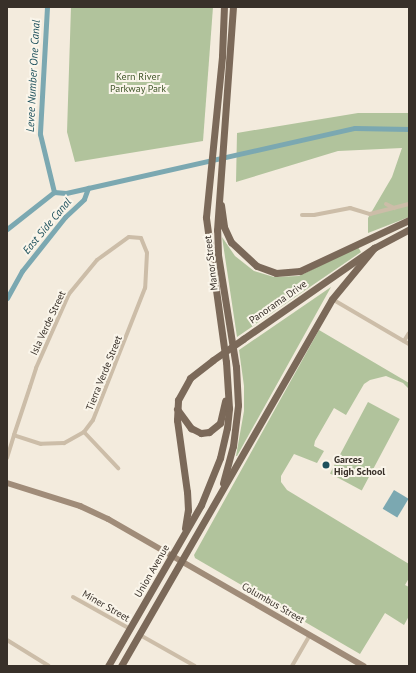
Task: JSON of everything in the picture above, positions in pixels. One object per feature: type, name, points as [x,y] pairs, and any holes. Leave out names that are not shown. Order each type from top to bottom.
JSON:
[{"type":"main road","name":"Manor Street","points":[[210,485],[227,428],[228,385],[207,235],[211,151],[222,56],[224,7]]},
{"type":"main road","name":"Manor Street","points":[[221,491],[233,446],[238,405],[236,367],[218,254],[219,197],[233,7]]},
{"type":"main road","points":[[219,197],[224,227],[231,242],[250,262],[267,271],[276,273],[300,271],[409,220]]},
{"type":"main road","name":"Panorama Drive","points":[[177,409],[181,393],[190,378],[213,360],[374,248],[409,229]]},
{"type":"main road","points":[[221,491],[332,299],[374,248]]},
{"type":"main road","points":[[177,409],[191,428],[201,432],[214,430],[222,417],[228,385]]},
{"type":"main road","points":[[177,409],[188,510],[187,522],[178,547]]},
{"type":"main road","name":"Columbus Street","points":[[7,483],[94,512],[364,666]]},
{"type":"main road","name":"Union Avenue","points":[[108,666],[173,556],[210,485]]},
{"type":"main road","name":"Union Avenue","points":[[121,666],[182,562],[221,491]]},
{"type":"street","points":[[386,204],[395,208]]},
{"type":"street","points":[[302,215],[314,216],[350,208],[370,214],[409,204]]},
{"type":"street","name":"Isla Verde Street","points":[[7,458],[36,368],[69,294],[94,263],[130,238],[141,238],[146,246]]},
{"type":"street","name":"Tierra Verde Street","points":[[14,435],[41,444],[56,444],[70,441],[84,432],[96,415],[142,299],[146,277],[146,246]]},
{"type":"street","points":[[332,299],[409,344]]},
{"type":"street","points":[[404,341],[409,333]]},
{"type":"street","points":[[84,432],[118,468]]},
{"type":"street","name":"Miner Street","points":[[74,597],[130,629]]},
{"type":"street","points":[[140,635],[195,666]]},
{"type":"street","points":[[292,666],[310,635]]},
{"type":"street","points":[[7,640],[49,666]]},
{"type":"green space","name":"Kern River Parkway Park","points":[[71,7],[213,7],[203,141],[75,162],[67,132]]},
{"type":"green space","points":[[358,113],[409,113],[409,217],[368,233],[368,218],[392,177],[402,148],[338,151],[236,182],[237,133]]},
{"type":"green space","points":[[222,237],[235,256],[254,271],[274,277],[299,276],[358,247],[361,252],[237,337]]},
{"type":"green space","points":[[331,287],[236,456],[244,411],[244,386],[239,350]]},
{"type":"green space","name":"Garces High School","points":[[319,330],[409,383],[409,389],[403,383],[386,376],[370,380],[364,384],[346,415],[334,408],[315,441],[314,446],[324,451],[317,463],[294,454],[281,476],[281,482],[287,490],[409,564],[409,578],[405,585],[409,587],[409,616],[404,625],[385,613],[360,654],[195,558],[194,555]]},
{"type":"green space","points":[[368,402],[400,419],[362,490],[330,474]]},
{"type":"water","points":[[394,490],[409,499],[397,518],[383,509]]},
{"type":"waterway","name":"Levee Number One Canal","points":[[47,7],[40,134],[54,192]]},
{"type":"waterway","points":[[54,192],[66,193],[355,128],[409,129]]},
{"type":"waterway","name":"East Side Canal","points":[[7,298],[22,271],[65,217],[84,199],[88,188]]},
{"type":"waterway","points":[[7,229],[54,192]]},
{"type":"place","name":"Garces High School","points":[[326,465]]}]
